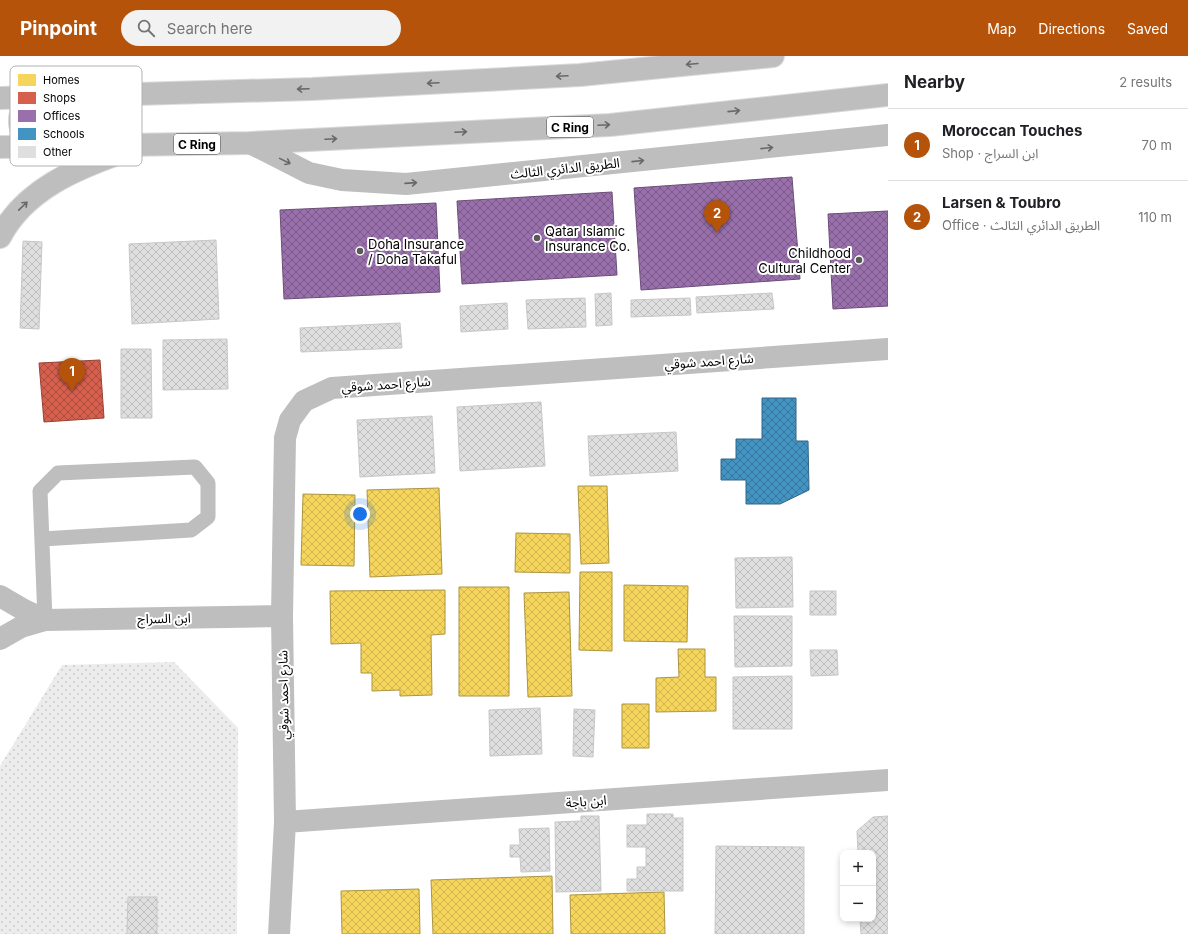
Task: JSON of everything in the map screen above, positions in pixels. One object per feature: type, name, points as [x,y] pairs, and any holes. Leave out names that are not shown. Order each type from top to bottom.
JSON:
[{"type":"main road","points":[[142,93],[312,89],[557,76],[772,56]]},
{"type":"main road","name":"الطريق الدائري الثالث","points":[[144,146],[250,143],[610,125],[888,95]]},
{"type":"main road","points":[[0,98],[10,97]]},
{"type":"main road","name":"الطريق الدائري الثالث","points":[[250,143],[309,173],[342,180],[406,184],[888,135]]},
{"type":"main road","name":"الطريق الدائري الثالث","points":[[0,147],[10,147]]},
{"type":"main road","points":[[0,237],[19,210],[40,192],[53,183],[86,166]]},
{"type":"main road","name":"شارع احمد شوقي","points":[[279,934],[285,822],[282,616],[284,438],[290,420],[304,402],[332,388],[888,349]]},
{"type":"main road","name":"ابن السراج","points":[[0,596],[45,620]]},
{"type":"main road","name":"ابن السراج","points":[[0,639],[20,627],[45,620],[282,616]]},
{"type":"main road","name":"ابن باجة","points":[[285,822],[888,780]]},
{"type":"lane","points":[[42,539],[191,530],[208,517],[208,483],[195,467],[58,472],[40,491],[45,620]]},
{"type":"shaded area","points":[[174,662],[238,728],[237,934],[0,934],[0,766],[62,665]]},
{"type":"building: Homes","points":[[578,486],[607,486],[609,563],[581,564]]},
{"type":"building: Homes","points":[[439,488],[442,574],[370,577],[367,490]]},
{"type":"building: Homes","points":[[303,494],[355,495],[354,566],[301,565]]},
{"type":"building: Homes","points":[[516,533],[570,534],[570,573],[515,572]]},
{"type":"building: Homes","points":[[580,572],[612,572],[612,651],[579,650]]},
{"type":"building: Homes","points":[[624,585],[688,586],[687,642],[624,641]]},
{"type":"building: Homes","points":[[459,587],[509,587],[509,696],[459,696]]},
{"type":"building: Homes","points":[[445,590],[445,634],[431,635],[432,695],[400,696],[400,690],[372,691],[372,673],[361,673],[361,643],[331,644],[330,591]]},
{"type":"building: Homes","points":[[569,592],[572,696],[528,697],[524,593]]},
{"type":"building: Homes","points":[[678,649],[705,649],[705,677],[716,677],[716,711],[656,712],[656,678],[679,677]]},
{"type":"building: Homes","points":[[622,704],[649,704],[649,748],[622,748]]},
{"type":"building: Homes","points":[[552,876],[553,934],[433,934],[431,880]]},
{"type":"building: Homes","points":[[419,889],[420,934],[342,934],[341,891]]},
{"type":"building: Homes","points":[[664,892],[665,934],[571,934],[570,895]]},
{"type":"building: Shops","points":[[100,360],[104,418],[44,422],[39,363]]},
{"type":"building: Offices","points":[[792,177],[800,279],[641,290],[634,188]]},
{"type":"building: Offices","name":"Qatar Islamic Insurance Co.","points":[[612,192],[617,275],[462,284],[457,201]]},
{"type":"building: Offices","name":"Doha Insurance / Doha Takaful","points":[[436,203],[440,292],[284,299],[280,210]]},
{"type":"building: Offices","name":"Childhood Cultural Center","points":[[888,211],[888,306],[833,309],[828,214]]},
{"type":"building: Schools","points":[[762,398],[796,398],[796,441],[808,441],[809,490],[780,504],[746,504],[746,480],[721,480],[721,459],[736,459],[736,439],[762,439]]},
{"type":"building: Other","points":[[216,240],[219,319],[132,324],[129,244]]},
{"type":"building: Other","points":[[23,241],[42,242],[39,329],[20,328]]},
{"type":"building: Other","points":[[611,293],[612,325],[596,326],[595,294]]},
{"type":"building: Other","points":[[772,293],[774,309],[697,313],[696,297]]},
{"type":"building: Other","points":[[585,298],[586,327],[528,329],[526,300]]},
{"type":"building: Other","points":[[690,298],[691,315],[631,317],[631,300]]},
{"type":"building: Other","points":[[507,303],[508,329],[461,332],[460,306]]},
{"type":"building: Other","points":[[400,323],[402,348],[301,352],[300,328]]},
{"type":"building: Other","points":[[227,339],[228,389],[163,390],[163,340]]},
{"type":"building: Other","points":[[121,349],[151,349],[152,418],[121,418]]},
{"type":"building: Other","points":[[541,402],[545,466],[460,471],[457,407]]},
{"type":"building: Other","points":[[432,416],[435,473],[360,477],[357,420]]},
{"type":"building: Other","points":[[676,432],[678,471],[590,476],[588,436]]},
{"type":"building: Other","points":[[792,557],[793,607],[736,608],[735,558]]},
{"type":"building: Other","points":[[810,591],[836,591],[836,615],[810,615]]},
{"type":"building: Other","points":[[734,616],[792,616],[792,666],[735,667]]},
{"type":"building: Other","points":[[810,650],[837,650],[838,675],[811,676]]},
{"type":"building: Other","points":[[792,676],[792,729],[733,729],[733,677]]},
{"type":"building: Other","points":[[540,708],[542,754],[490,756],[489,710]]},
{"type":"building: Other","points":[[574,709],[595,710],[593,757],[573,756]]},
{"type":"building: Other","points":[[647,814],[673,814],[673,818],[683,818],[683,891],[627,891],[627,879],[637,879],[637,867],[646,867],[646,847],[627,847],[627,825],[647,825]]},
{"type":"building: Other","points":[[581,816],[599,816],[601,891],[556,892],[555,822],[581,821]]},
{"type":"building: Other","points":[[888,816],[888,934],[861,934],[860,922],[876,922],[876,850],[858,850],[857,831],[873,817]]},
{"type":"building: Other","points":[[549,828],[550,871],[521,872],[520,857],[510,857],[510,845],[520,845],[519,829]]},
{"type":"building: Other","points":[[716,846],[804,847],[804,934],[715,934]]},
{"type":"building: Other","points":[[128,897],[157,897],[157,934],[127,934]]},
{"type":"place","name":"Larsen & Toubro","points":[[717,233]]},
{"type":"place","name":"Qatar Islamic Insurance Co.","points":[[537,238]]},
{"type":"place","name":"Doha Insurance / Doha Takaful","points":[[360,251]]},
{"type":"place","name":"Childhood Cultural Center","points":[[859,260]]},
{"type":"place","name":"Moroccan Touches","points":[[72,391]]}]
